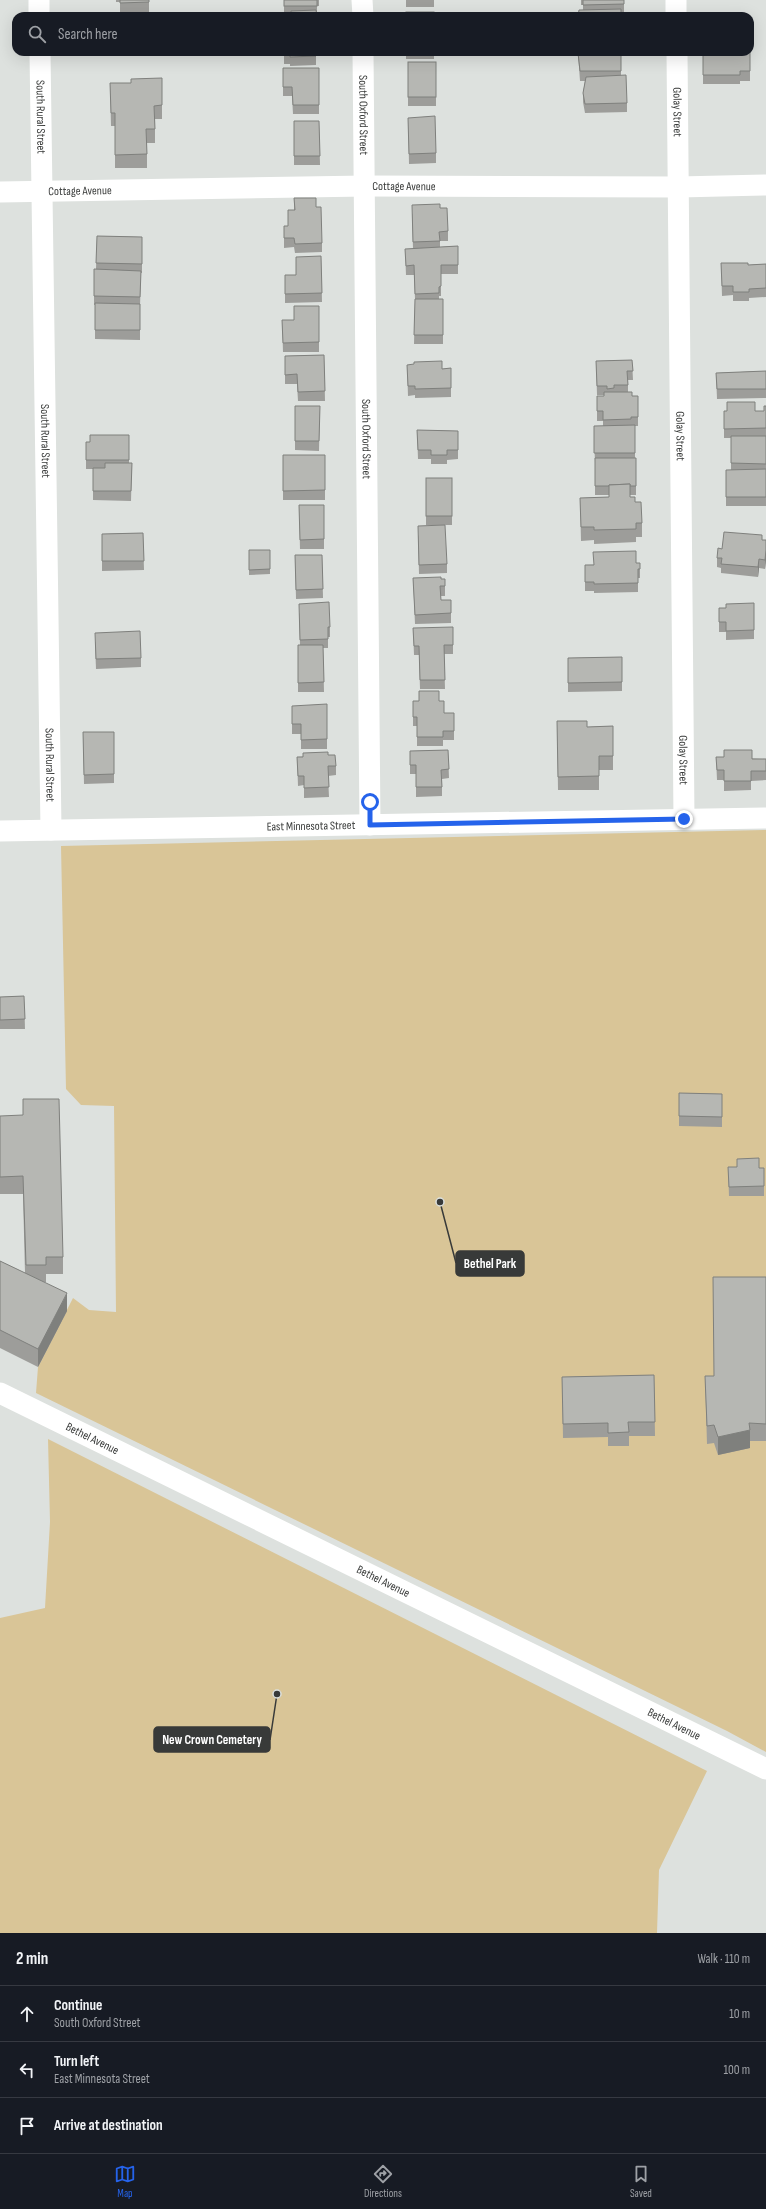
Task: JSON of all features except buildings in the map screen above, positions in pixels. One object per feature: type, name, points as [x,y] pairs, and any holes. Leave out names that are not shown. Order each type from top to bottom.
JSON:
[{"type":"street","points":[[39,0],[40,12]]},
{"type":"street","points":[[362,0],[363,12]]},
{"type":"street","points":[[676,0],[676,12]]},
{"type":"street","name":"South Rural Street","points":[[40,56],[51,830]]},
{"type":"street","name":"South Oxford Street","points":[[363,56],[366,186],[370,825]]},
{"type":"street","name":"Golay Street","points":[[677,56],[684,819]]},
{"type":"street","name":"Cottage Avenue","points":[[0,192],[366,186],[679,187],[766,185]]},
{"type":"street","name":"East Minnesota Street","points":[[0,831],[766,818]]},
{"type":"street","name":"Bethel Avenue","points":[[0,1393],[766,1770]]},
{"type":"shaded area","points":[[766,830],[766,1752],[727,1731],[36,1393],[38,1367],[73,1298],[89,1310],[116,1312],[114,1106],[81,1105],[66,1089],[61,846]]},
{"type":"shaded area","points":[[48,1439],[707,1771],[659,1870],[657,1933],[0,1933],[0,1618],[45,1608],[50,1522]]},
{"type":"place","name":"Bethel Park","points":[[440,1202]]},
{"type":"place","name":"New Crown Cemetery","points":[[277,1694]]},
{"type":"route","points":[[370,802],[370,825],[684,819]]}]
